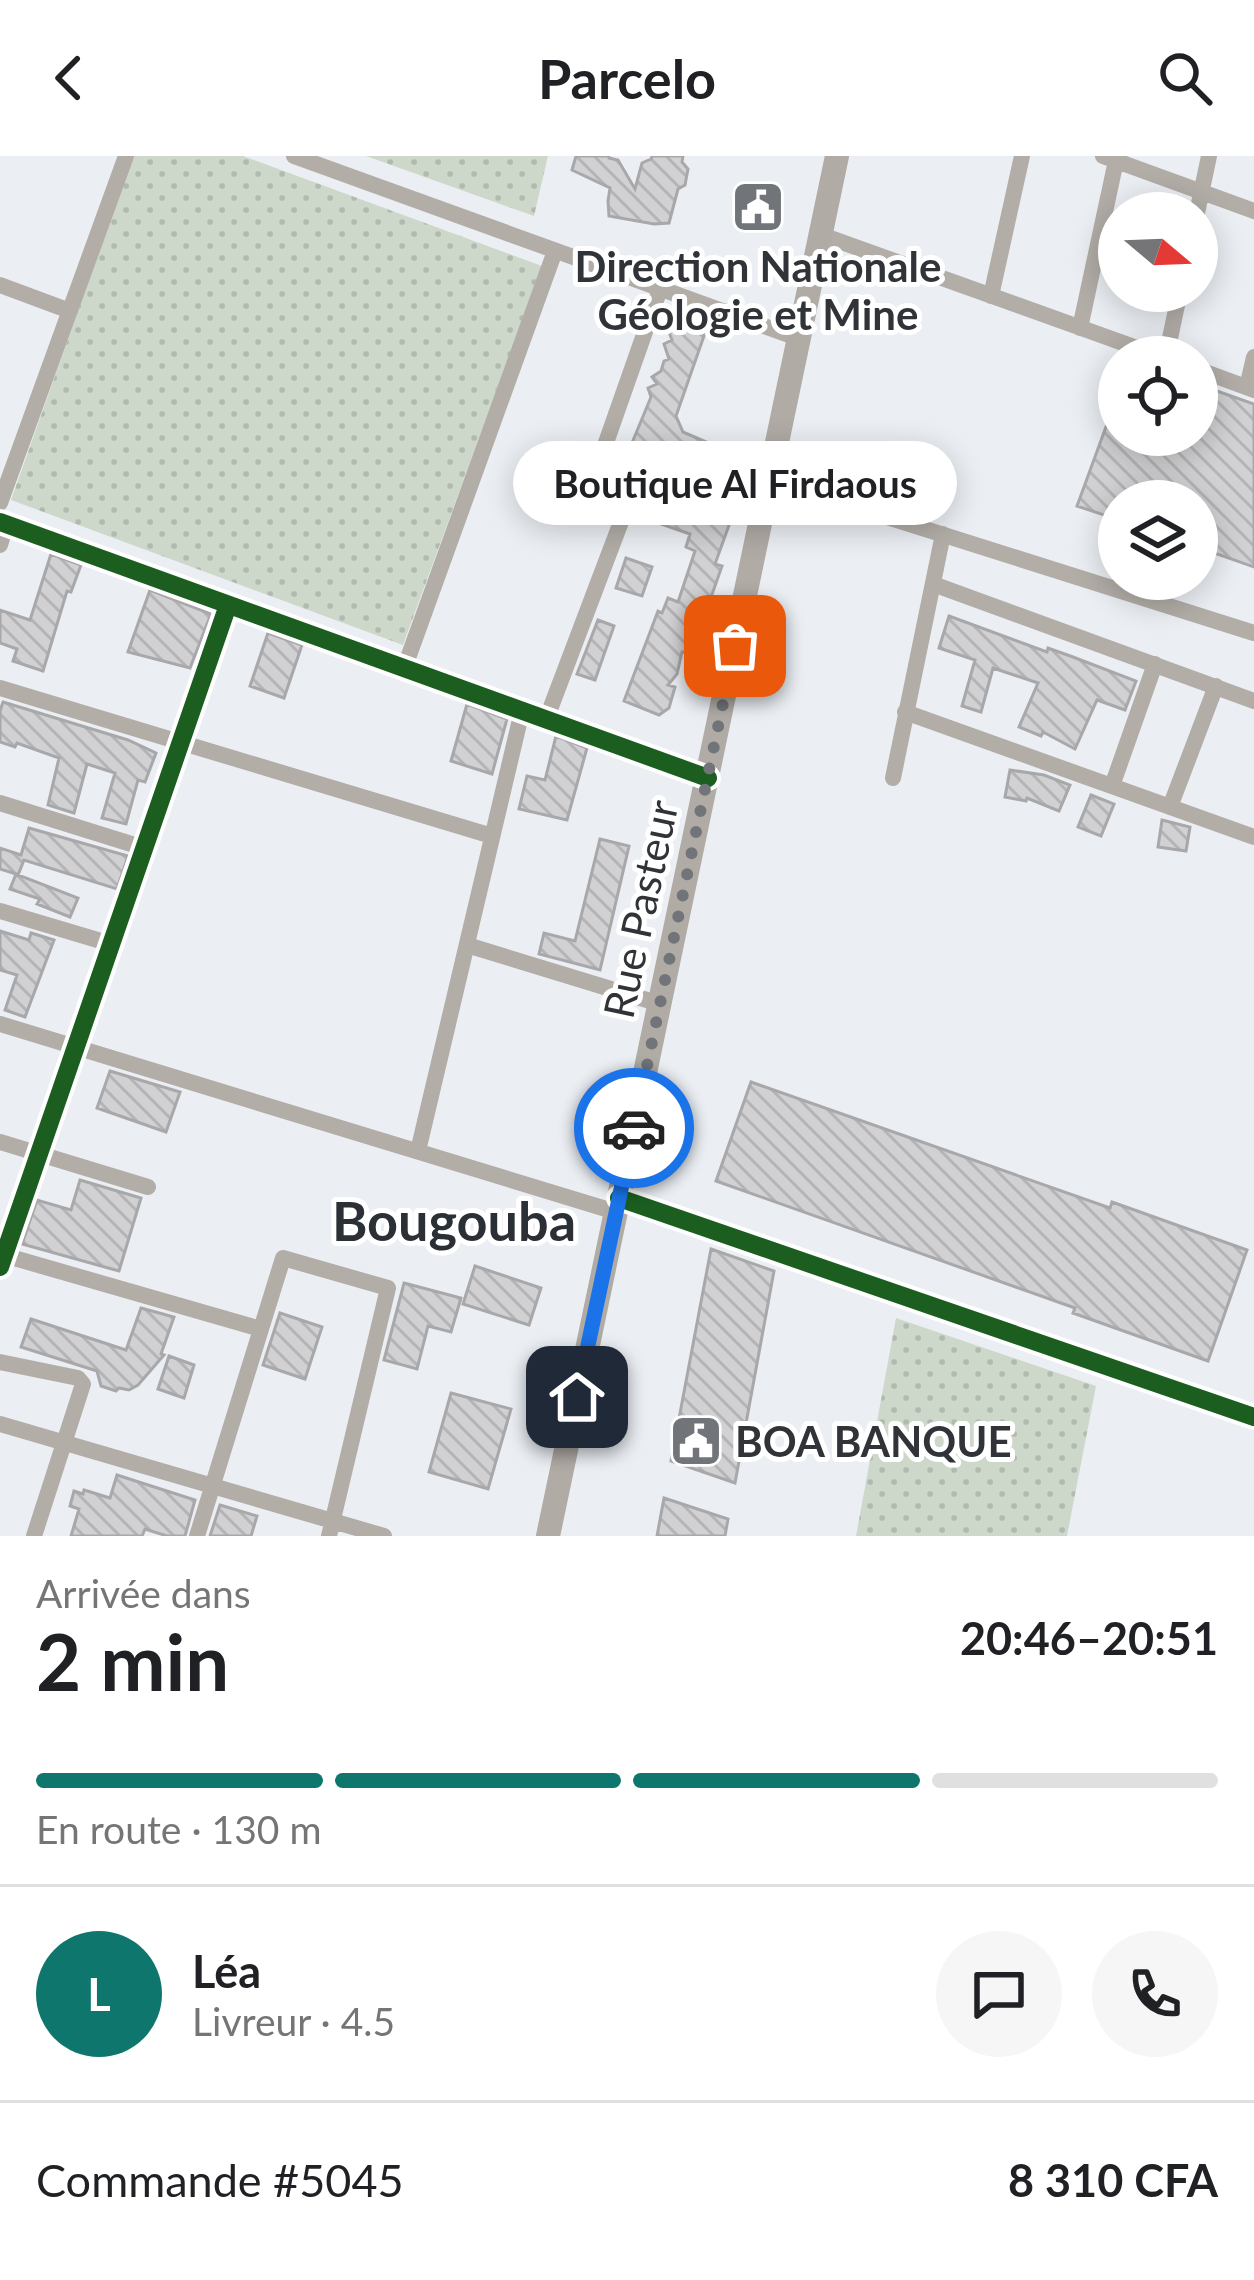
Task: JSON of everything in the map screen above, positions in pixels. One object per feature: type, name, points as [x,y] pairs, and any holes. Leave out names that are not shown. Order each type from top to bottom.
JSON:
[{"type":"main road","name":"Rue Pasteur","points":[[548,1536],[837,156]]},
{"type":"street","points":[[0,503],[125,156]]},
{"type":"street","points":[[294,156],[800,339]]},
{"type":"street","points":[[991,296],[1022,156]]},
{"type":"street","points":[[1080,328],[1112,158],[1201,192],[1209,156]]},
{"type":"street","points":[[1218,198],[1254,211]]},
{"type":"street","points":[[822,235],[1103,336]]},
{"type":"street","points":[[404,669],[555,251]]},
{"type":"street","points":[[0,286],[70,310]]},
{"type":"street","points":[[660,289],[602,454],[763,514]]},
{"type":"street","points":[[1218,377],[1251,388],[1254,357]]},
{"type":"street","points":[[546,720],[641,469]]},
{"type":"street","points":[[770,480],[1254,633]]},
{"type":"street","points":[[0,545],[3,524],[707,778]]},
{"type":"street","points":[[893,778],[944,534]]},
{"type":"street","points":[[933,584],[1254,701]]},
{"type":"street","points":[[228,605],[1,1258],[261,1329]]},
{"type":"street","points":[[1112,786],[1155,664]]},
{"type":"street","points":[[1170,807],[1216,686]]},
{"type":"street","points":[[0,688],[492,836]]},
{"type":"street","points":[[418,1151],[522,711]]},
{"type":"street","points":[[905,712],[1254,837]]},
{"type":"street","points":[[0,803],[144,848]]},
{"type":"street","points":[[0,911],[111,944]]},
{"type":"street","points":[[466,945],[660,1004]]},
{"type":"street","points":[[0,1024],[418,1151],[618,1205],[1254,1418]]},
{"type":"street","points":[[0,1142],[148,1186]]},
{"type":"street","points":[[197,1536],[283,1258],[388,1288],[331,1528]]},
{"type":"street","points":[[0,1362],[82,1381],[34,1536]]},
{"type":"street","points":[[0,1424],[213,1486],[331,1528],[384,1536]]},
{"type":"green space","points":[[133,156],[243,156],[542,266],[403,645],[11,500]]},
{"type":"green space","points":[[366,156],[548,156],[534,216]]},
{"type":"green space","points":[[896,1318],[1096,1386],[1067,1536],[856,1536]]},
{"type":"building","points":[[576,156],[618,160],[635,189],[642,163],[652,156],[683,156],[688,169],[685,185],[678,189],[669,223],[609,216],[610,188],[572,170]]},
{"type":"building","points":[[680,322],[705,333],[676,416],[683,432],[727,451],[724,470],[717,476],[698,476],[695,469],[686,471],[668,455],[662,457],[632,443],[651,397],[648,388],[657,384],[652,377],[669,359],[664,344],[672,340],[669,332]]},
{"type":"building","points":[[1218,391],[1254,404],[1254,567],[1218,554],[1218,480],[1098,480],[1098,513],[1077,506],[1098,449],[1098,456],[1218,456]]},
{"type":"building","points":[[652,488],[732,517],[715,564],[722,566],[703,620],[668,685],[675,687],[669,708],[659,715],[624,701],[658,611],[662,613],[668,598],[678,602],[695,551],[686,547],[690,534],[641,517]]},
{"type":"building","points":[[51,554],[81,565],[71,592],[67,591],[43,671],[13,661],[17,649],[0,643],[0,610],[30,620]]},
{"type":"building","points":[[626,558],[652,567],[642,596],[616,588]]},
{"type":"building","points":[[150,590],[211,614],[190,668],[128,652]]},
{"type":"building","points":[[949,616],[1136,681],[1125,710],[1097,700],[1075,749],[1043,732],[1041,736],[1019,727],[1038,683],[993,668],[981,712],[962,706],[975,660],[939,648]]},
{"type":"building","points":[[598,620],[614,626],[595,680],[577,674]]},
{"type":"building","points":[[268,633],[302,645],[284,698],[250,686]]},
{"type":"building","points":[[3,702],[156,753],[145,782],[138,780],[126,824],[102,818],[115,773],[87,764],[74,813],[48,805],[59,758],[0,742]]},
{"type":"building","points":[[467,704],[507,719],[492,774],[451,761]]},
{"type":"building","points":[[556,736],[587,748],[567,820],[519,809],[527,776],[545,780]]},
{"type":"building","points":[[1010,770],[1070,785],[1059,811],[1027,798],[1005,797]]},
{"type":"building","points":[[1091,795],[1114,804],[1101,836],[1078,827]]},
{"type":"building","points":[[1162,820],[1190,827],[1186,851],[1158,847]]},
{"type":"building","points":[[29,828],[128,856],[117,889],[24,860],[18,875],[78,898],[70,917],[37,904],[40,899],[10,889],[16,874],[0,869],[0,848],[21,855]]},
{"type":"building","points":[[600,839],[629,846],[600,970],[539,954],[544,933],[575,941]]},
{"type":"building","points":[[0,931],[29,940],[31,933],[54,940],[25,1017],[5,1010],[17,975],[0,970]]},
{"type":"building","points":[[110,1071],[180,1092],[166,1132],[97,1108]]},
{"type":"building","points":[[751,1082],[1110,1208],[1112,1202],[1247,1250],[1208,1361],[1073,1313],[1075,1308],[716,1181]]},
{"type":"building","points":[[80,1180],[141,1198],[119,1271],[22,1244],[37,1200],[71,1210]]},
{"type":"building","points":[[711,1249],[774,1271],[735,1483],[671,1461]]},
{"type":"building","points":[[475,1266],[541,1288],[529,1325],[463,1304]]},
{"type":"building","points":[[404,1283],[461,1298],[451,1332],[428,1326],[417,1369],[384,1360]]},
{"type":"building","points":[[141,1308],[174,1317],[164,1355],[129,1390],[101,1386],[97,1371],[21,1347],[31,1319],[126,1350]]},
{"type":"building","points":[[280,1313],[322,1327],[305,1379],[263,1365]]},
{"type":"building","points":[[169,1356],[194,1365],[184,1398],[158,1389]]},
{"type":"building","points":[[451,1393],[511,1409],[488,1489],[429,1472]]},
{"type":"building","points":[[117,1475],[195,1500],[185,1536],[145,1529],[142,1536],[71,1536],[79,1509],[70,1506],[74,1491],[110,1498]]},
{"type":"building","points":[[664,1498],[728,1519],[725,1536],[657,1536]]},
{"type":"building","points":[[220,1505],[257,1516],[251,1536],[210,1536]]},
{"type":"cycle path","points":[[0,522],[708,778]]},
{"type":"cycle path","points":[[0,1267],[228,605]]},
{"type":"cycle path","points":[[619,1198],[1254,1417]]},
{"type":"way so far","points":[[634,1128],[735,646]]},
{"type":"place","name":"Direction Nationale Géologie et Mine","points":[[758,207]]},
{"type":"place","name":"Boutique Al Firdaous","points":[[735,646]]},
{"type":"place","name":"BOA BANQUE","points":[[696,1441]]},
{"type":"district","name":"Bougouba","points":[[454,1220]]},
{"type":"route","points":[[577,1397],[634,1128]]}]
